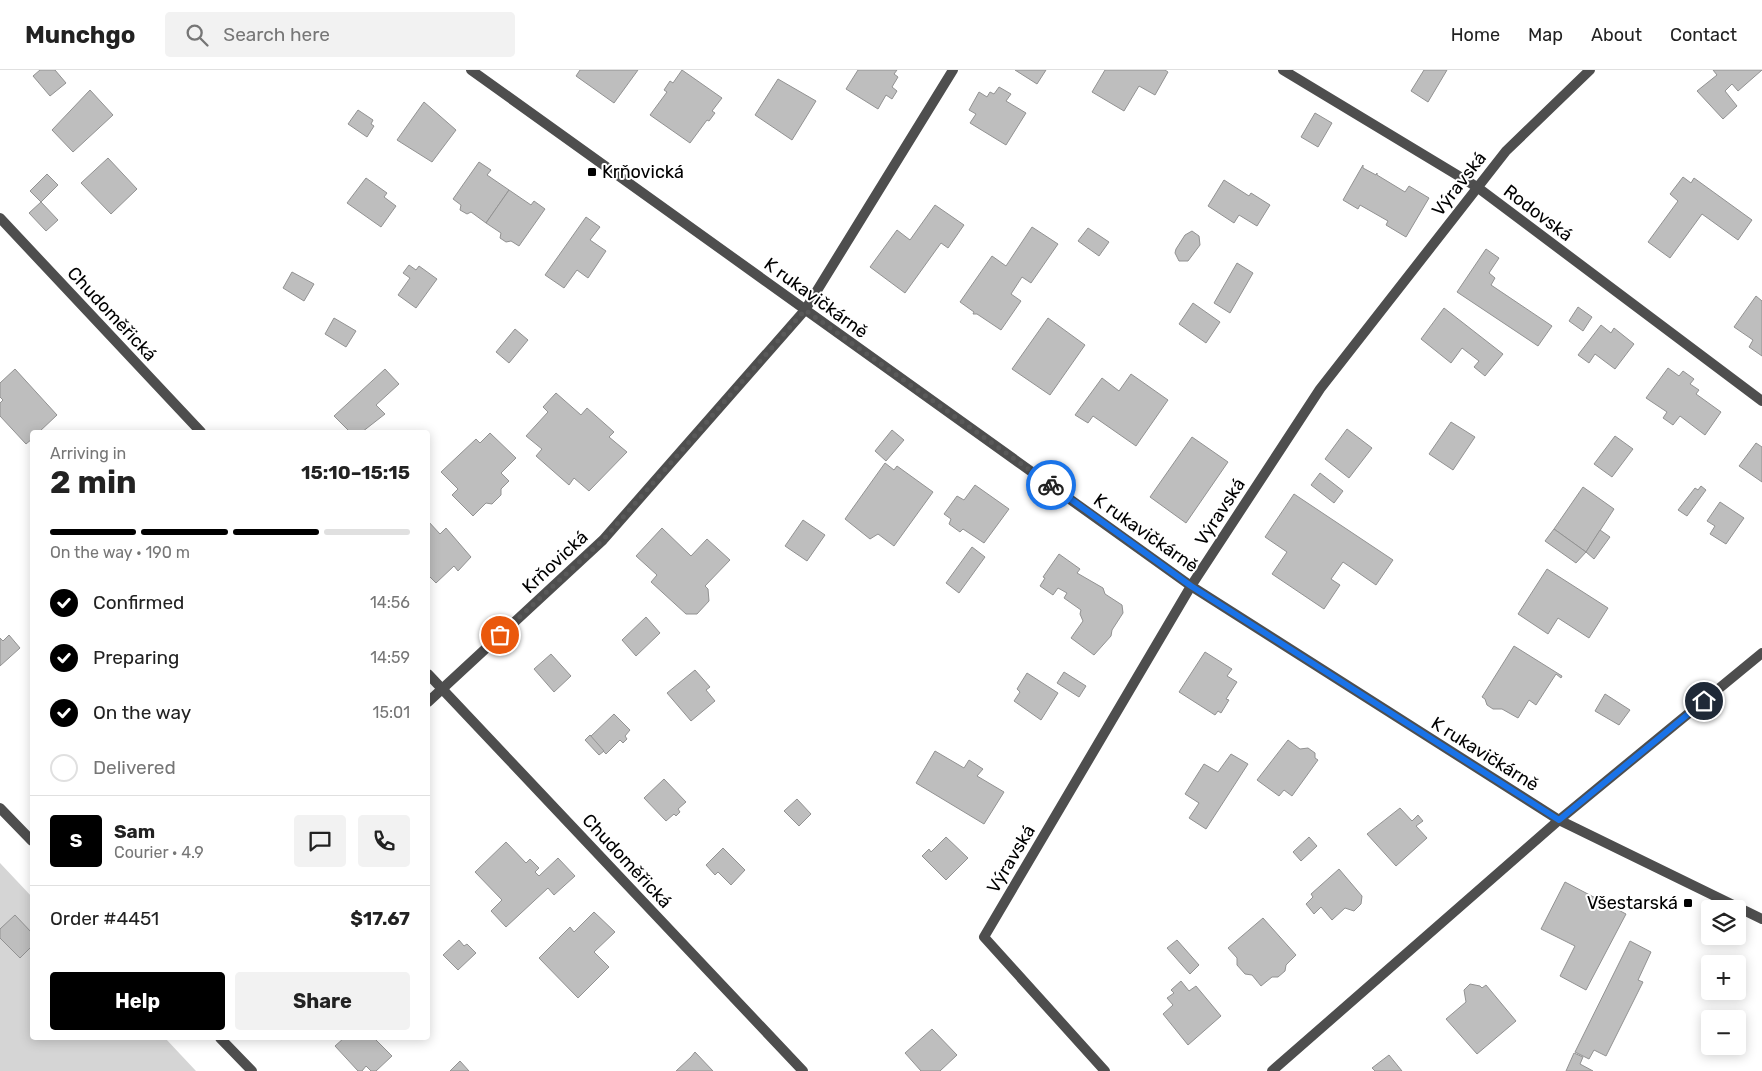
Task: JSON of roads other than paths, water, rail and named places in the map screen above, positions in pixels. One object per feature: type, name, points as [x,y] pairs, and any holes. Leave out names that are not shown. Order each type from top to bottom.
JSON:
[{"type":"street","name":"K rukavičkárně","points":[[471,70],[1191,586],[1559,820],[1762,919]]},
{"type":"street","name":"Krňovická","points":[[430,700],[603,540],[805,310],[953,70]]},
{"type":"street","name":"Rodovská","points":[[1283,70],[1477,187],[1762,401]]},
{"type":"street","name":"Výravská","points":[[1105,1071],[984,937],[1191,586],[1320,389],[1506,151],[1590,70]]},
{"type":"street","name":"Chudoměřická","points":[[0,218],[199,430]]},
{"type":"street","points":[[1272,1071],[1559,820],[1762,653]]},
{"type":"street","name":"Chudoměřická","points":[[430,676],[803,1071]]},
{"type":"street","points":[[0,808],[30,840]]},
{"type":"street","points":[[222,1040],[252,1071]]},
{"type":"place","name":"Krňovická","points":[[592,172]]},
{"type":"place","name":"Všestarská","points":[[1688,903]]}]
